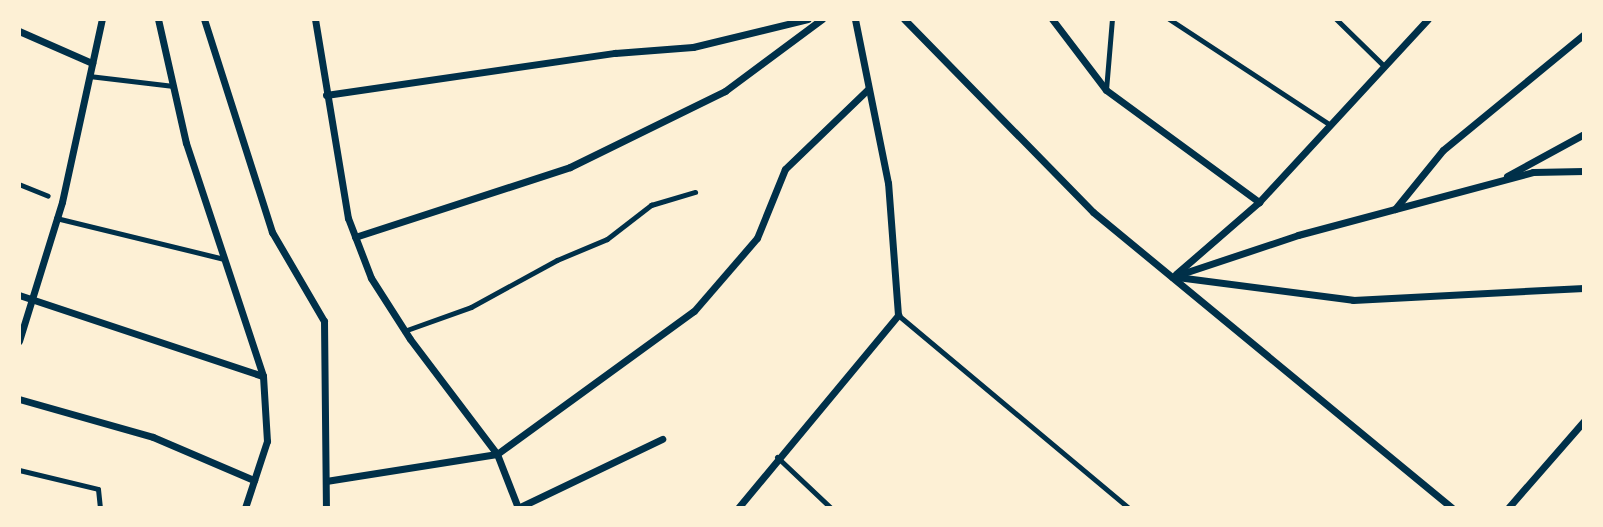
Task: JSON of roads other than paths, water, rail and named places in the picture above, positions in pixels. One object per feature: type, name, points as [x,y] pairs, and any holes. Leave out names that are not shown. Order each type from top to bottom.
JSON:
[{"type":"street","points":[[19,341],[62,201],[102,19]]},
{"type":"street","points":[[158,19],[173,86],[262,376],[267,441],[244,508]]},
{"type":"street","points":[[204,19],[272,232],[324,321],[326,508]]},
{"type":"street","points":[[315,19],[326,95],[355,237],[370,278],[404,331],[497,454],[518,508],[662,439]]},
{"type":"street","points":[[326,95],[615,53],[694,47],[808,19]]},
{"type":"street","points":[[355,237],[570,167],[725,91],[822,19]]},
{"type":"street","points":[[738,508],[777,457],[898,315],[888,183],[855,19]]},
{"type":"street","points":[[904,19],[1093,212],[1452,508]]},
{"type":"street","points":[[1052,19],[1106,90],[1259,202]]},
{"type":"street","points":[[1172,277],[1259,202],[1428,19]]},
{"type":"street","points":[[19,30],[92,63]]},
{"type":"street","points":[[1395,209],[1443,150],[1584,34]]},
{"type":"street","points":[[326,481],[497,454],[694,311],[757,238],[786,169],[868,89]]},
{"type":"street","points":[[1497,182],[1584,134]]},
{"type":"street","points":[[1172,277],[1395,209],[1533,172],[1584,171]]},
{"type":"street","points":[[1172,277],[1353,300],[1584,288]]},
{"type":"street","points":[[19,295],[262,376]]},
{"type":"street","points":[[19,399],[153,437],[254,480]]},
{"type":"street","points":[[1508,508],[1584,421]]},
{"type":"lane","points":[[1106,90],[1112,19]]},
{"type":"lane","points":[[1169,19],[1329,124]]},
{"type":"lane","points":[[1336,19],[1384,66]]},
{"type":"lane","points":[[89,76],[173,86]]},
{"type":"lane","points":[[404,331],[471,307],[556,260],[607,239],[651,205],[695,192]]},
{"type":"lane","points":[[57,218],[224,259]]},
{"type":"lane","points":[[898,315],[1129,508]]},
{"type":"lane","points":[[777,457],[831,508]]},
{"type":"lane","points":[[19,470],[98,489],[100,508]]}]
